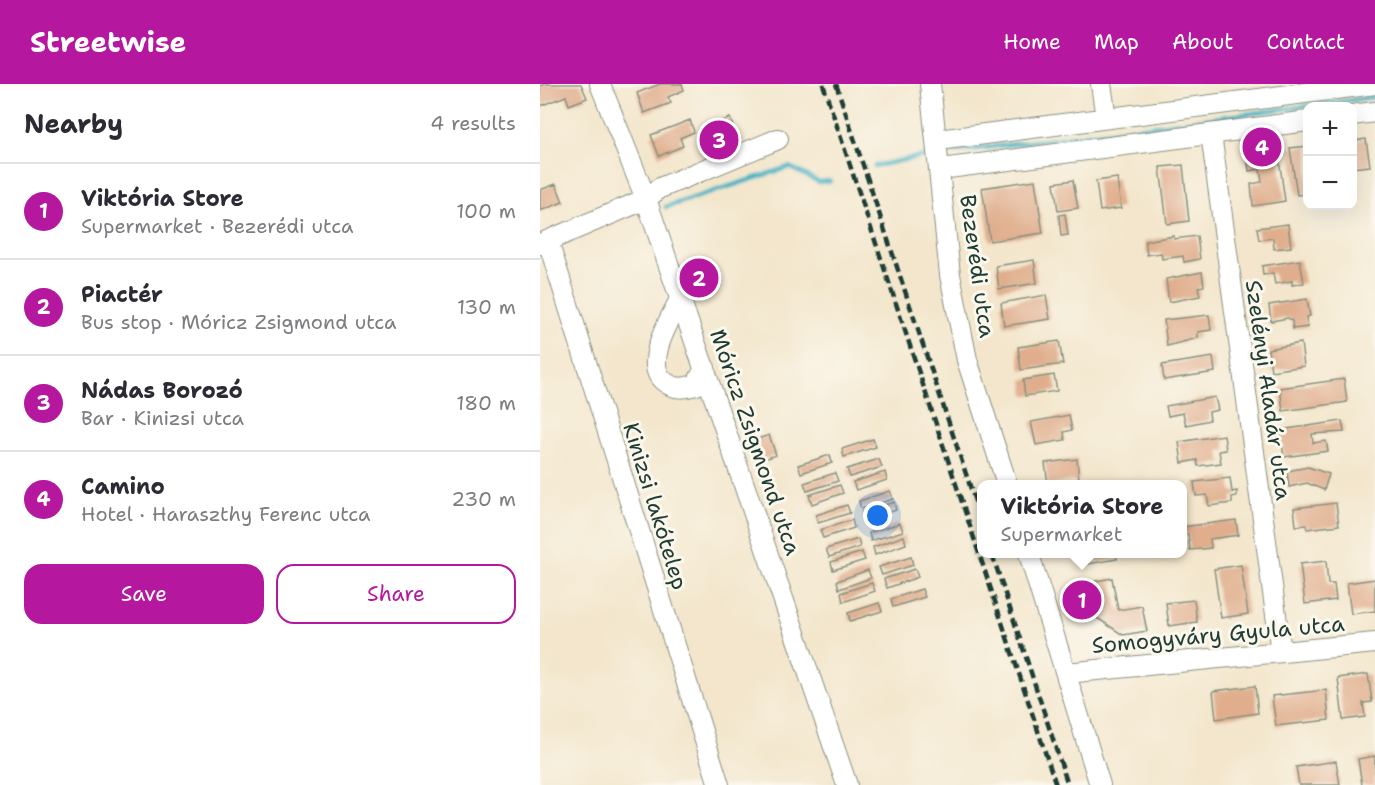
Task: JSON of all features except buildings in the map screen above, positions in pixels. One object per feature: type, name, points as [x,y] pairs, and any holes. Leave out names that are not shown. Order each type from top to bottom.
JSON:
[{"type":"street","name":"Móricz Zsigmond utca","points":[[600,84],[646,199],[847,785]]},
{"type":"street","name":"Bezerédi utca","points":[[930,84],[938,140],[950,274],[965,349],[1006,480]]},
{"type":"street","points":[[1101,84],[1106,118]]},
{"type":"street","points":[[938,140],[1106,118],[1276,91],[1375,84]]},
{"type":"street","points":[[1357,114],[1375,112]]},
{"type":"street","points":[[940,169],[1303,122]]},
{"type":"street","name":"Szelényi Aladár utca","points":[[1211,134],[1281,652]]},
{"type":"street","points":[[544,242],[646,199],[660,188],[778,140]]},
{"type":"street","name":"Kinizsi lakótelep","points":[[544,242],[718,785]]},
{"type":"street","points":[[680,299],[658,346],[655,360],[658,371],[662,380],[674,387],[685,388],[696,385],[705,368]]},
{"type":"street","points":[[1030,558],[1100,785]]},
{"type":"street","name":"Somogyváry Gyula utca","points":[[1066,673],[1375,643]]},
{"type":"waterway","points":[[952,152],[1375,97]]},
{"type":"waterway","points":[[875,166],[928,155]]},
{"type":"waterway","points":[[666,207],[789,167],[819,182],[830,181]]},
{"type":"railway","points":[[823,84],[977,547]]},
{"type":"railway","points":[[836,84],[977,507]]},
{"type":"railway","points":[[981,558],[1056,785]]},
{"type":"railway","points":[[993,558],[1068,785]]},
{"type":"place","name":"Nádas Borozó","points":[[719,140]]},
{"type":"place","name":"Camino","points":[[1262,147]]},
{"type":"place","name":"Piactér","points":[[699,278]]},
{"type":"place","name":"Viktória Store","points":[[1082,600]]}]
